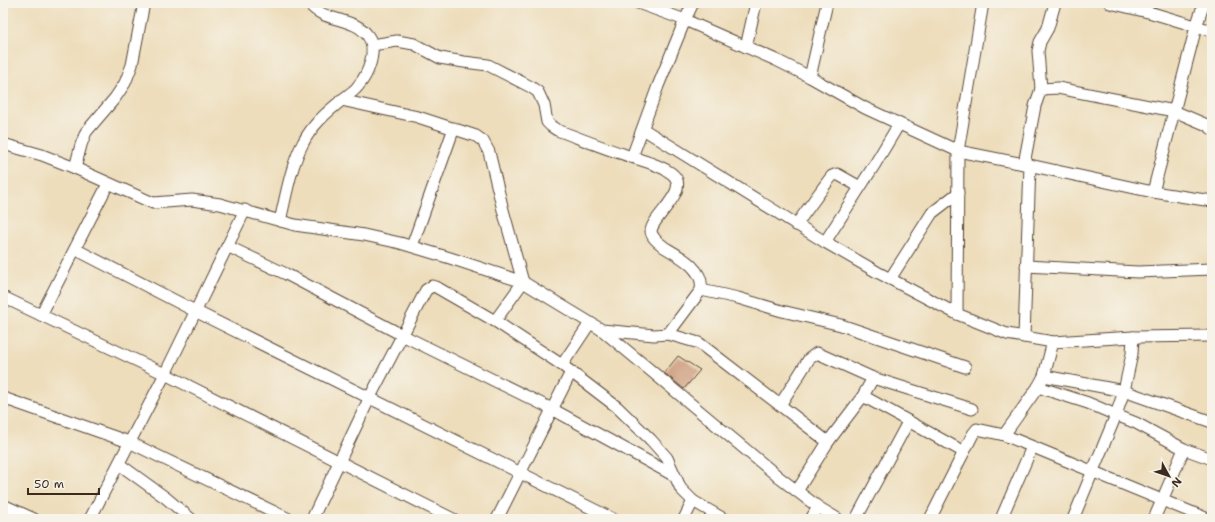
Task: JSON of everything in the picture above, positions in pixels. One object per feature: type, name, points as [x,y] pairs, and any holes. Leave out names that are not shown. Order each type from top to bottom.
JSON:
[{"type":"street","points":[[75,168],[86,132],[115,98],[125,83],[132,65],[144,3]]},
{"type":"street","points":[[280,221],[292,176],[303,144],[313,127],[341,100],[357,88],[366,76],[371,62],[372,45],[370,37],[363,30],[355,25],[322,14],[313,9],[309,3]]},
{"type":"street","points":[[638,3],[685,20],[746,47],[810,77],[865,108],[958,151],[1153,192],[1212,201]]},
{"type":"street","points":[[632,158],[658,86],[693,3]]},
{"type":"street","points":[[746,47],[756,3]]},
{"type":"street","points":[[810,77],[827,3]]},
{"type":"street","points":[[957,314],[958,151],[983,3]]},
{"type":"street","points":[[1024,337],[1027,165],[1035,106],[1040,88],[1038,51],[1040,42],[1048,28],[1055,3]]},
{"type":"street","points":[[1110,3],[1152,13],[1212,31]]},
{"type":"street","points":[[1153,192],[1196,27],[1204,3]]},
{"type":"street","points":[[372,45],[397,41],[414,44],[440,58],[488,65],[538,92],[542,100],[547,122],[550,126],[632,158],[664,168],[673,175],[676,178],[677,185],[675,192],[651,230],[652,234],[655,240],[694,269],[700,277],[702,285],[701,290],[668,334]]},
{"type":"street","points":[[1040,88],[1058,88],[1174,111],[1207,125],[1212,129]]},
{"type":"street","points":[[341,100],[418,117],[476,136],[483,141],[489,152],[523,282]]},
{"type":"street","points":[[825,242],[899,124]]},
{"type":"street","points":[[412,246],[454,128]]},
{"type":"street","points":[[643,129],[796,225],[890,279],[957,314],[1007,334],[1053,342],[1133,337],[1212,336]]},
{"type":"street","points":[[3,144],[42,155],[153,203],[192,200],[220,204],[280,221],[364,235],[412,246],[523,282],[602,330],[742,447],[818,507],[838,519]]},
{"type":"street","points":[[796,225],[834,175],[837,174],[842,176],[860,187]]},
{"type":"street","points":[[41,315],[108,184]]},
{"type":"street","points":[[890,279],[932,213],[958,193]]},
{"type":"street","points":[[90,519],[165,374],[245,210]]},
{"type":"street","points":[[227,246],[286,274],[402,335],[552,408],[673,475]]},
{"type":"street","points":[[75,249],[195,311],[614,519]]},
{"type":"street","points":[[1026,266],[1138,272],[1212,269]]},
{"type":"street","points":[[495,321],[523,282]]},
{"type":"street","points":[[312,519],[370,397],[426,290],[432,286],[495,321],[562,365],[616,407],[651,440],[667,458],[680,489],[693,501],[724,519]]},
{"type":"street","points":[[701,290],[738,298],[782,311],[841,325],[965,367]]},
{"type":"street","points":[[3,297],[165,374],[453,519]]},
{"type":"street","points":[[562,365],[590,323]]},
{"type":"street","points":[[602,330],[654,335],[668,334],[699,343],[828,442]]},
{"type":"street","points":[[1073,519],[1116,415],[1124,390],[1132,354],[1133,337]]},
{"type":"street","points":[[1004,435],[1038,387],[1044,376],[1053,342]]},
{"type":"street","points":[[780,405],[809,359],[817,353],[873,378],[972,409]]},
{"type":"street","points":[[497,519],[571,372]]},
{"type":"street","points":[[1044,376],[1124,390],[1212,422]]},
{"type":"street","points":[[797,491],[828,442],[863,396],[873,378]]},
{"type":"street","points":[[1038,387],[1088,404],[1136,423],[1184,450],[1212,459]]},
{"type":"street","points":[[863,396],[964,452]]},
{"type":"street","points":[[3,398],[129,442],[275,516],[289,519]]},
{"type":"street","points":[[856,519],[908,422]]},
{"type":"street","points":[[930,519],[973,434],[977,430],[1004,435],[1208,519]]},
{"type":"street","points":[[1001,519],[1032,447]]},
{"type":"street","points":[[1154,519],[1184,450]]},
{"type":"street","points":[[118,464],[166,498],[191,519]]},
{"type":"street","points":[[684,519],[693,501]]},
{"type":"street","points":[[3,506],[34,519]]},
{"type":"street","points":[[811,519],[818,507]]},
{"type":"building","points":[[678,356],[700,370],[684,389],[664,373]]}]
